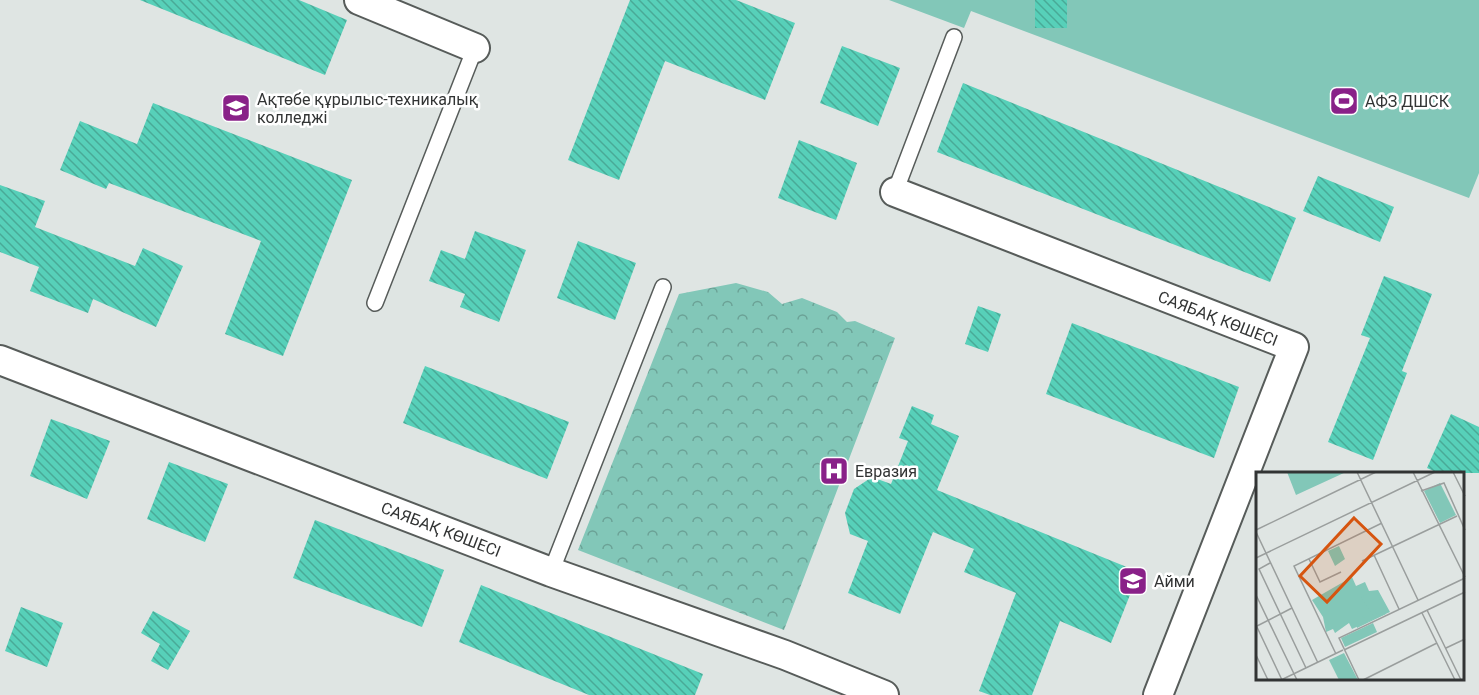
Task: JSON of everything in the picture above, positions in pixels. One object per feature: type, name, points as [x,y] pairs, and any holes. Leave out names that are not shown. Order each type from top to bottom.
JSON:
[{"type":"street","points":[[359,0],[475,48]]},
{"type":"street","name":"САЯБАҚ КӨШЕСІ","points":[[895,192],[1294,347],[1158,695]]},
{"type":"street","name":"САЯБАҚ КӨШЕСІ","points":[[0,360],[551,572],[785,655],[884,695]]},
{"type":"lane","points":[[895,192],[954,37]]},
{"type":"lane","points":[[375,303],[475,48]]},
{"type":"lane","points":[[551,572],[663,287]]},
{"type":"green space","name":"АФЗ ДШСК","points":[[889,0],[1479,0],[1479,173],[1469,198],[971,11],[964,28]]},
{"type":"green space","points":[[736,283],[768,292],[782,304],[802,298],[837,312],[847,322],[855,321],[895,338],[784,630],[578,550],[679,294]]},
{"type":"building","points":[[140,0],[299,0],[347,20],[325,75]]},
{"type":"building","points":[[630,0],[736,0],[795,23],[765,100],[665,61],[619,180],[568,160]]},
{"type":"building","points":[[1035,0],[1067,0],[1067,28],[1035,28]]},
{"type":"building","points":[[842,46],[900,68],[878,126],[820,103]]},
{"type":"building","points":[[963,83],[1296,218],[1270,282],[937,152]]},
{"type":"building","points":[[153,103],[352,180],[283,356],[225,334],[261,241],[109,183],[106,189],[60,170],[80,121],[137,144]]},
{"type":"building","points":[[799,140],[857,163],[836,220],[778,198]]},
{"type":"building","points":[[1318,176],[1394,207],[1380,242],[1303,211]]},
{"type":"building","points":[[0,185],[45,201],[35,227],[135,266],[143,248],[183,266],[156,327],[93,299],[88,313],[30,291],[39,267],[0,252]]},
{"type":"building","points":[[475,231],[526,250],[499,322],[460,307],[465,294],[429,281],[441,250],[465,259]]},
{"type":"building","points":[[578,241],[636,263],[615,320],[557,298]]},
{"type":"building","points":[[1384,276],[1432,294],[1402,371],[1407,373],[1373,460],[1328,442],[1370,338],[1361,335]]},
{"type":"building","points":[[978,306],[1001,314],[988,352],[965,344]]},
{"type":"building","points":[[1072,323],[1239,387],[1214,458],[1046,394]]},
{"type":"building","points":[[425,366],[569,422],[547,479],[403,423]]},
{"type":"building","points":[[912,406],[934,415],[931,424],[959,436],[937,490],[1139,572],[1111,643],[1060,621],[1032,695],[990,695],[979,691],[1016,593],[964,572],[974,549],[933,532],[900,614],[848,593],[868,541],[850,534],[845,513],[854,489],[872,477],[891,484],[908,441],[899,438]]},
{"type":"building","points":[[1451,414],[1479,427],[1479,473],[1436,472],[1427,468]]},
{"type":"building","points":[[51,419],[110,441],[87,499],[30,476]]},
{"type":"building","points":[[169,462],[228,484],[205,542],[147,519]]},
{"type":"building","points":[[315,520],[444,570],[422,627],[293,578]]},
{"type":"building","points":[[481,585],[703,674],[695,695],[589,695],[459,642]]},
{"type":"building","points":[[21,607],[63,623],[47,667],[5,651]]},
{"type":"building","points":[[153,611],[190,631],[168,670],[151,661],[160,644],[141,633]]},
{"type":"place","name":"АФЗ ДШСК","points":[[1344,101]]},
{"type":"place","name":"Ақтөбе құрылыс-техникалық колледжі","points":[[236,108]]},
{"type":"place","name":"Евразия","points":[[834,471]]},
{"type":"place","name":"Айми","points":[[1133,581]]}]
